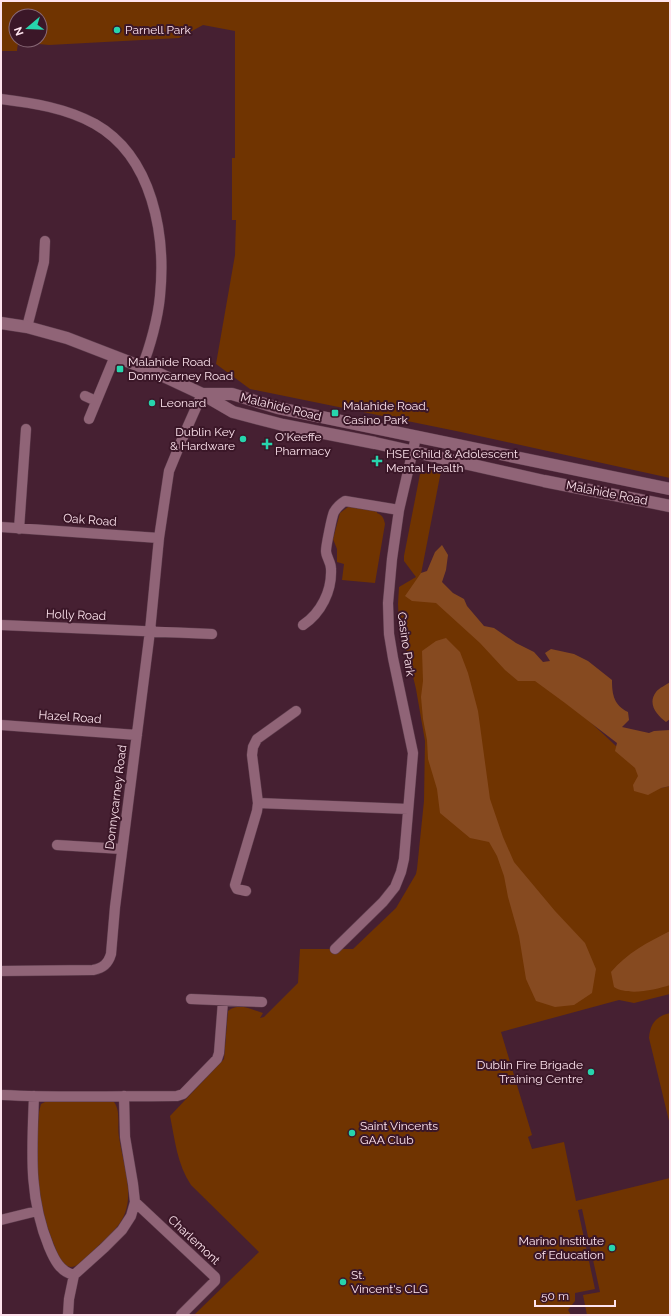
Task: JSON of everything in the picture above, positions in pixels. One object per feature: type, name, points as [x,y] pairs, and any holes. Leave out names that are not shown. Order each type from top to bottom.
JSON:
[{"type":"main road","name":"Malahide Road","points":[[1,323],[28,327],[67,338],[115,356],[202,394],[233,412],[282,425],[544,481],[670,506]]},
{"type":"main road","name":"Malahide Road","points":[[202,394],[232,394],[278,408],[670,490]]},
{"type":"main road","points":[[544,481],[546,464]]},
{"type":"street","points":[[1,99],[23,102],[76,114],[96,124],[115,138],[128,151],[138,167],[152,201],[159,243],[161,269],[160,298],[147,355],[142,367]]},
{"type":"street","points":[[28,327],[44,262],[44,242]]},
{"type":"street","points":[[89,418],[115,356]]},
{"type":"street","name":"Donnycarney Road","points":[[1,971],[92,970],[100,968],[109,961],[150,631],[159,538],[169,471],[202,394]]},
{"type":"street","points":[[85,396],[96,401]]},
{"type":"street","points":[[19,529],[26,429]]},
{"type":"street","name":"Casino Park","points":[[335,949],[395,887],[404,859],[413,753],[410,732],[393,658],[388,603],[399,510],[416,437]]},
{"type":"street","points":[[303,625],[320,609],[327,591],[331,569],[326,551],[333,513],[338,506],[345,501],[399,510]]},
{"type":"street","name":"Oak Road","points":[[1,528],[159,538]]},
{"type":"street","name":"Holly Road","points":[[1,625],[150,631]]},
{"type":"street","points":[[150,631],[212,634]]},
{"type":"street","points":[[246,892],[237,889],[235,885],[258,803],[252,755],[253,747],[257,739],[296,711]]},
{"type":"street","name":"Hazel Road","points":[[1,725],[137,734]]},
{"type":"street","points":[[258,803],[408,809]]},
{"type":"street","points":[[57,845],[122,849]]},
{"type":"street","points":[[191,999],[262,1002]]},
{"type":"street","points":[[3,1095],[177,1096],[183,1094],[217,1059],[223,1001]]},
{"type":"street","points":[[34,1096],[32,1176],[37,1211],[53,1256],[61,1269],[67,1274],[74,1275]]},
{"type":"street","points":[[68,1315],[69,1300],[74,1275],[122,1230],[131,1216],[135,1202],[124,1137],[124,1096]]},
{"type":"street","name":"Charlemont","points":[[135,1202],[215,1277],[215,1281],[181,1315]]},
{"type":"street","points":[[1,1220],[37,1211]]},
{"type":"shaded area","points":[[1,1],[670,1],[670,478],[461,432],[250,389],[216,364],[235,255],[236,220],[232,220],[232,158],[235,158],[235,31],[203,25],[179,38],[48,45],[48,8],[8,8],[8,48],[17,48],[17,51],[1,51]]},
{"type":"shaded area","points":[[422,471],[441,471],[421,574],[526,662],[661,788],[670,786],[670,994],[634,1003],[619,1000],[501,1032],[532,1135],[528,1137],[532,1149],[564,1142],[576,1201],[670,1178],[670,1315],[587,1315],[583,1295],[600,1292],[582,1209],[578,1210],[595,1289],[575,1293],[575,1301],[568,1310],[571,1315],[194,1315],[259,1252],[191,1185],[186,1177],[180,1160],[170,1116],[224,1059],[228,1011],[232,1008],[241,1007],[263,1013],[260,1018],[264,1017],[298,983],[300,949],[353,949],[396,908],[416,874],[424,801],[425,741],[416,689],[407,651],[402,647],[398,604],[399,587],[416,577],[404,561],[404,556],[420,474]]},
{"type":"shaded area","points":[[348,507],[377,511],[377,513],[384,520],[385,524],[375,583],[342,580],[344,564],[337,562],[337,549],[333,539],[340,513]]},
{"type":"shaded area","points":[[442,545],[448,555],[446,570],[442,582],[453,593],[464,599],[467,606],[484,626],[494,628],[516,643],[534,652],[543,662],[550,661],[545,653],[551,649],[574,654],[588,661],[612,680],[613,695],[617,703],[628,712],[629,720],[622,727],[649,733],[654,731],[670,730],[670,786],[661,788],[648,795],[634,791],[633,785],[638,776],[635,768],[615,751],[617,743],[535,681],[518,681],[505,670],[480,643],[436,603],[412,601],[405,596],[421,573],[427,571],[435,552]]},
{"type":"shaded area","points":[[446,638],[460,652],[468,673],[478,711],[490,799],[503,837],[514,862],[555,911],[585,943],[596,969],[592,993],[574,1005],[555,1007],[536,1001],[526,979],[519,936],[508,897],[504,876],[497,856],[489,842],[470,838],[440,813],[437,789],[428,759],[427,740],[423,719],[421,697],[423,681],[422,651],[436,641]]},
{"type":"shaded area","points":[[670,682],[670,719],[666,722],[654,709],[652,701],[653,696],[657,691]]},
{"type":"shaded area","points":[[670,931],[670,985],[657,989],[634,992],[620,990],[614,987],[611,972],[617,965],[638,948]]},
{"type":"shaded area","points":[[670,1013],[670,1125],[649,1038],[652,1025],[655,1021],[661,1016]]},
{"type":"shaded area","points":[[47,1101],[114,1102],[118,1114],[118,1133],[126,1170],[128,1203],[120,1223],[83,1261],[74,1267],[65,1265],[59,1257],[45,1219],[39,1190],[37,1161],[38,1118],[41,1104]]},
{"type":"place","name":"Parnell Park","points":[[117,30]]},
{"type":"place","name":"Malahide Road, Donnycarney Road","points":[[120,369]]},
{"type":"place","name":"Leonard","points":[[152,403]]},
{"type":"place","name":"Malahide Road, Casino Park","points":[[335,413]]},
{"type":"place","name":"Dublin Key & Hardware","points":[[243,439]]},
{"type":"place","name":"O'Keeffe Pharmacy","points":[[267,444]]},
{"type":"place","name":"HSE Child & Adolescent Mental Health","points":[[377,461]]},
{"type":"place","name":"Dublin Fire Brigade Training Centre","points":[[591,1072]]},
{"type":"place","name":"Saint Vincents GAA Club","points":[[352,1133]]},
{"type":"place","name":"Marino Institute of Education","points":[[612,1248]]},
{"type":"place","name":"St. Vincent's CLG","points":[[343,1282]]}]
